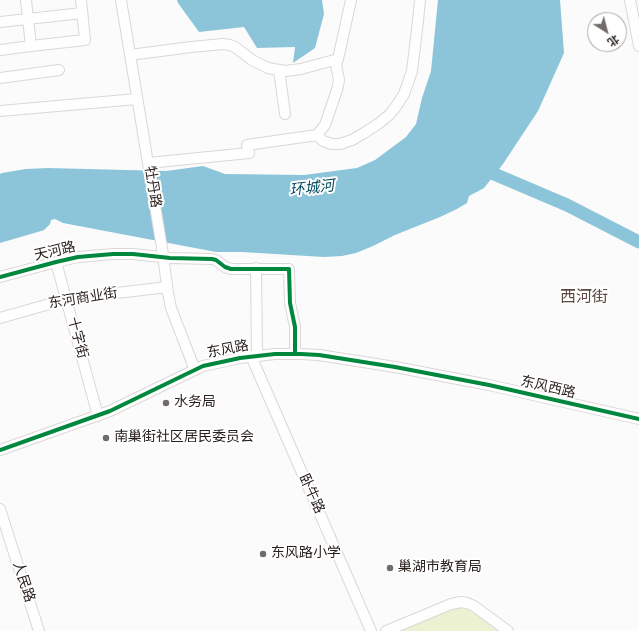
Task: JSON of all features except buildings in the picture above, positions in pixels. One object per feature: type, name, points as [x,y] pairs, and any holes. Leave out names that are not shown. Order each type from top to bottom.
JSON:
[{"type":"street","points":[[26,0],[31,46]]},
{"type":"street","points":[[0,50],[85,40],[81,0]]},
{"type":"street","name":"牡丹路","points":[[121,0],[171,308],[195,370]]},
{"type":"street","points":[[148,163],[249,153],[248,145],[317,135],[325,125],[337,90],[339,80],[336,65],[351,0]]},
{"type":"street","points":[[317,135],[328,144],[340,144],[352,140],[378,124],[395,108],[404,94],[412,71],[420,0]]},
{"type":"street","points":[[630,0],[639,46]]},
{"type":"street","points":[[0,22],[82,13]]},
{"type":"street","points":[[130,55],[223,44],[235,48],[262,66],[279,70],[301,69],[338,59]]},
{"type":"street","points":[[0,78],[58,70]]},
{"type":"street","points":[[279,70],[285,114]]},
{"type":"street","points":[[0,111],[137,99]]},
{"type":"street","name":"天河路","points":[[0,277],[78,257],[162,252],[212,259],[228,268],[289,269],[290,303],[295,327],[294,354]]},
{"type":"street","name":"十字街","points":[[56,262],[98,416]]},
{"type":"street","points":[[254,356],[256,268]]},
{"type":"street","name":"东河商业街","points":[[0,318],[67,299],[167,287]]},
{"type":"street","name":"东风路","points":[[0,450],[98,416],[137,399],[195,370],[219,362],[254,356],[294,354],[319,355],[351,359],[452,378]]},
{"type":"street","name":"卧牛路","points":[[254,356],[371,631]]},
{"type":"street","name":"东风西路","points":[[452,378],[639,419]]},
{"type":"street","name":"人民路","points":[[0,509],[39,631]]},
{"type":"street","points":[[386,631],[451,604],[461,602],[474,606],[508,631]]},
{"type":"green space","points":[[458,606],[464,607],[471,611],[499,631],[401,631],[448,609]]},
{"type":"water","points":[[177,0],[322,0],[324,14],[315,48],[293,63],[295,47],[257,48],[244,27],[199,32]]},
{"type":"water","name":"环城河","points":[[438,0],[560,0],[564,53],[538,111],[503,164],[484,188],[469,196],[467,203],[457,209],[356,253],[342,256],[324,257],[242,252],[216,252],[63,223],[55,219],[51,220],[50,224],[44,230],[0,243],[0,174],[2,173],[26,169],[48,168],[166,171],[203,166],[225,174],[304,175],[357,168],[375,160],[406,137],[416,124],[422,98],[431,71]]},
{"type":"waterway","points":[[480,168],[567,205],[639,242]]},
{"type":"cycle path","points":[[0,277],[78,257],[113,254],[212,259],[231,269],[289,269],[290,303],[295,327],[295,354]]},
{"type":"cycle path","points":[[0,450],[110,411],[203,366],[240,358],[275,354],[319,355],[395,367],[489,385],[639,419]]},
{"type":"place","name":"水务局","points":[[166,403]]},
{"type":"place","name":"南巢街社区居民委员会","points":[[106,438]]},
{"type":"place","name":"东风路小学","points":[[263,554]]},
{"type":"place","name":"巢湖市教育局","points":[[390,568]]},
{"type":"district","name":"西河街","points":[[584,298]]}]
